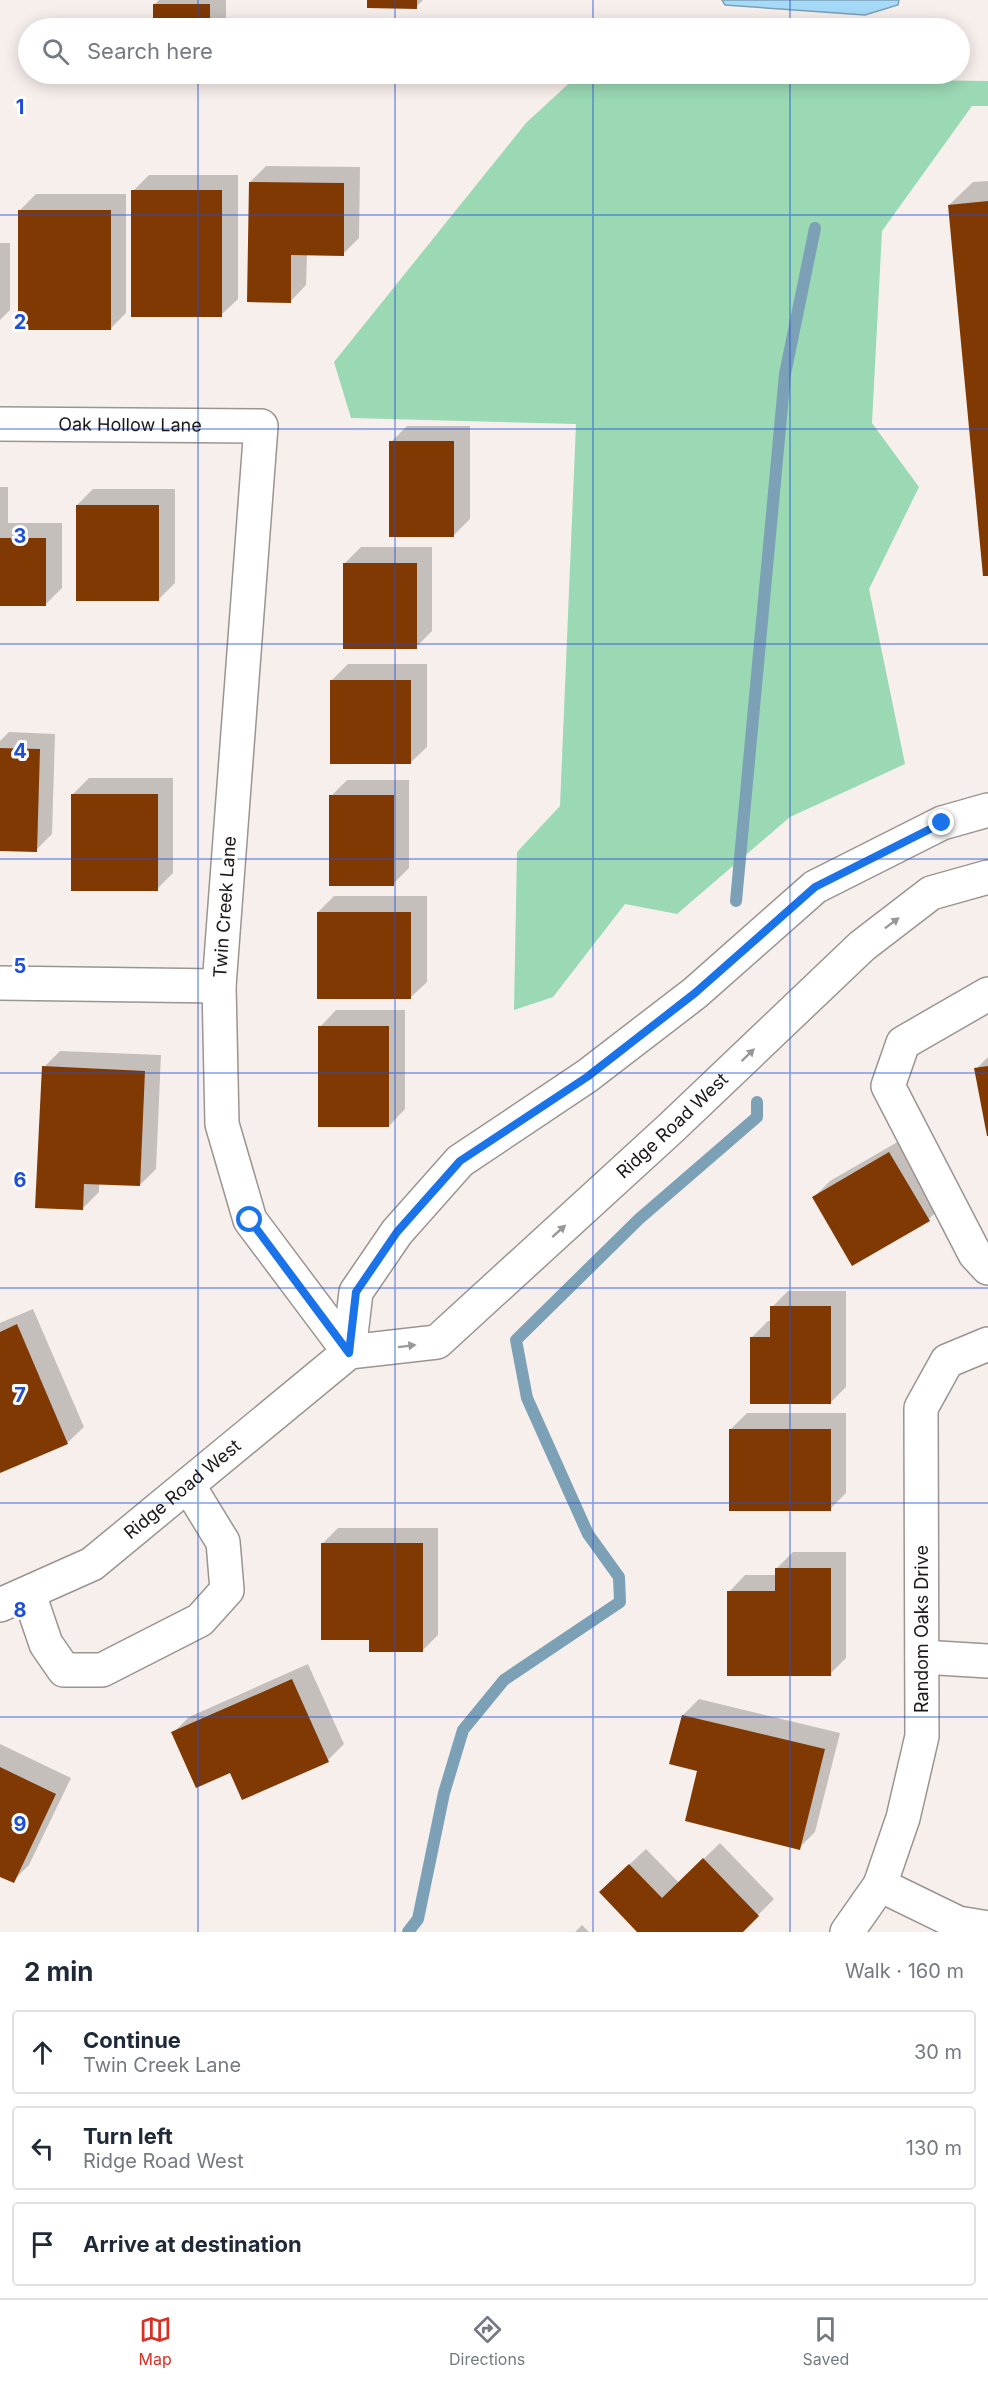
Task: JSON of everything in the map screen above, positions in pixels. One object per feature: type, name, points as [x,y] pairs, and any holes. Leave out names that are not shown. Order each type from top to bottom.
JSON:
[{"type":"street","name":"Oak Hollow Lane","points":[[0,424],[261,426]]},
{"type":"street","name":"Twin Creek Lane","points":[[261,426],[219,986],[222,1124],[250,1220],[349,1353]]},
{"type":"street","points":[[349,1353],[356,1292],[397,1232],[460,1161],[587,1077],[677,1007],[815,887],[942,823],[988,810]]},
{"type":"street","name":"Ridge Road West","points":[[14,1599],[92,1564],[349,1353],[437,1342],[672,1127],[862,946],[931,893],[988,877]]},
{"type":"street","points":[[0,983],[219,986]]},
{"type":"street","points":[[988,994],[903,1043],[888,1086],[975,1254],[988,1268]]},
{"type":"street","name":"Random Oaks Drive","points":[[847,1932],[880,1885],[903,1818],[922,1736],[921,1408],[947,1361],[988,1344]]},
{"type":"street","points":[[14,1599],[64,1670],[102,1670],[200,1620],[227,1590],[224,1551],[223,1542],[188,1485]]},
{"type":"street","points":[[922,1657],[988,1661]]},
{"type":"street","points":[[880,1885],[958,1923],[988,1928]]},
{"type":"green space","points":[[970,81],[988,81],[988,106],[972,106],[882,231],[872,423],[919,487],[869,589],[905,764],[790,817],[677,914],[625,904],[553,997],[514,1010],[517,852],[560,806],[576,424],[351,418],[334,362],[526,123],[568,84],[970,84]]},
{"type":"water","points":[[722,0],[899,0],[898,5],[865,15],[725,5]]},
{"type":"building","points":[[367,0],[417,0],[417,9],[367,8]]},
{"type":"building","points":[[153,4],[210,4],[210,18],[153,18]]},
{"type":"building","points":[[249,182],[344,183],[344,256],[291,255],[291,303],[247,302]]},
{"type":"building","points":[[131,190],[222,190],[222,317],[131,317]]},
{"type":"building","points":[[988,201],[988,576],[983,576],[948,205]]},
{"type":"building","points":[[18,210],[111,210],[111,330],[18,330]]},
{"type":"building","points":[[389,441],[454,441],[454,537],[389,537]]},
{"type":"building","points":[[76,505],[159,505],[159,601],[76,601]]},
{"type":"building","points":[[0,538],[46,538],[46,606],[0,606]]},
{"type":"building","points":[[343,563],[417,563],[417,649],[343,649]]},
{"type":"building","points":[[330,680],[411,680],[411,764],[330,764]]},
{"type":"building","points":[[0,748],[40,749],[37,852],[0,851]]},
{"type":"building","points":[[71,794],[158,794],[158,891],[71,891]]},
{"type":"building","points":[[329,795],[394,795],[394,886],[329,886]]},
{"type":"building","points":[[317,912],[411,912],[411,999],[317,999]]},
{"type":"building","points":[[318,1026],[389,1026],[389,1127],[318,1127]]},
{"type":"building","points":[[42,1066],[145,1071],[140,1186],[84,1184],[83,1210],[35,1208]]},
{"type":"building","points":[[988,1066],[988,1136],[987,1136],[974,1068]]},
{"type":"building","points":[[889,1152],[930,1221],[852,1266],[812,1197]]},
{"type":"building","points":[[770,1306],[831,1306],[831,1404],[750,1404],[750,1337],[770,1337]]},
{"type":"building","points":[[17,1324],[68,1444],[0,1473],[0,1332]]},
{"type":"building","points":[[729,1429],[831,1429],[831,1511],[729,1511]]},
{"type":"building","points":[[321,1543],[423,1543],[423,1652],[369,1652],[369,1640],[321,1640]]},
{"type":"building","points":[[775,1568],[831,1568],[831,1676],[727,1676],[727,1591],[775,1591]]},
{"type":"building","points":[[292,1679],[329,1762],[242,1800],[230,1773],[196,1788],[171,1732]]},
{"type":"building","points":[[682,1715],[825,1749],[800,1850],[685,1821],[697,1771],[669,1764]]},
{"type":"building","points":[[0,1767],[56,1794],[14,1883],[0,1877]]},
{"type":"building","points":[[703,1858],[759,1916],[743,1932],[637,1932],[599,1892],[629,1864],[662,1898]]},
{"type":"waterway","points":[[736,901],[785,374],[815,228]]},
{"type":"waterway","points":[[408,1932],[418,1919],[444,1793],[463,1730],[504,1680],[620,1602],[619,1577],[588,1534],[527,1398],[516,1340],[639,1219],[757,1117],[757,1102]]},
{"type":"route","points":[[250,1220],[349,1353],[356,1292],[397,1232],[460,1161],[587,1077],[695,993],[815,887],[942,823]]}]
